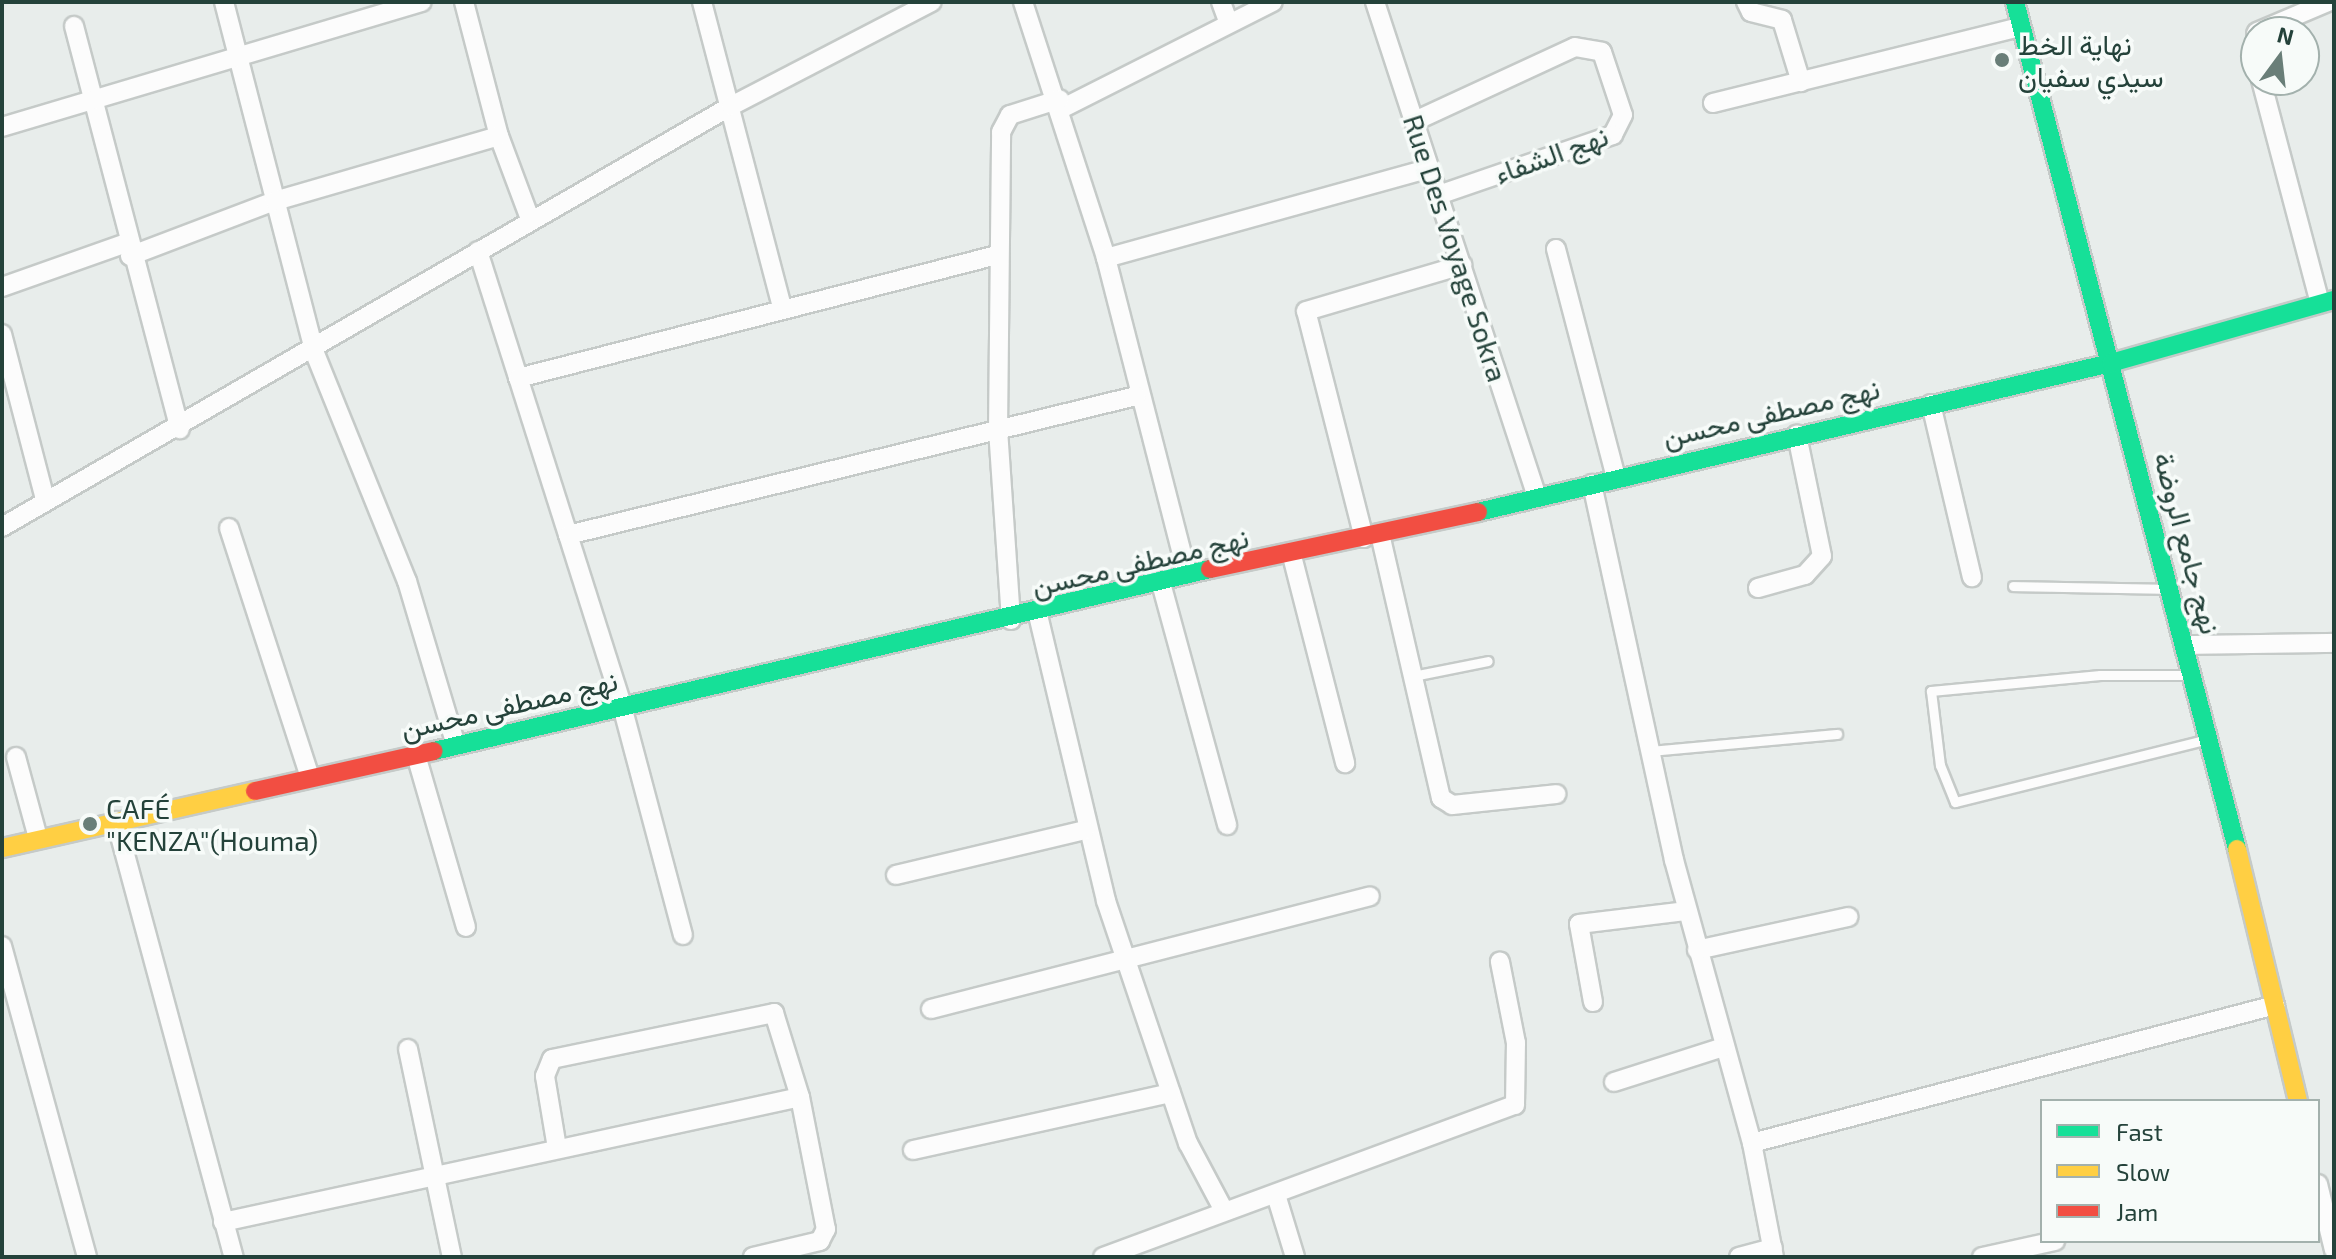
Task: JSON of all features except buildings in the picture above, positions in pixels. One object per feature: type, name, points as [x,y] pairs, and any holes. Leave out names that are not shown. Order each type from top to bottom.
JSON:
[{"type":"main road","name":"نهج جامع الروضة","points":[[2015,2],[2187,645],[2298,1099]]},
{"type":"main road","name":"نهج مصطفى محسن","points":[[2,848],[622,706],[1038,615],[1161,583],[1187,573],[1292,556],[1536,494],[1592,484],[2111,363],[2327,302]]},
{"type":"street","points":[[224,2],[233,55],[314,351],[407,581],[456,745]]},
{"type":"street","points":[[2,127],[233,55],[422,2]]},
{"type":"street","points":[[464,2],[499,136],[530,219]]},
{"type":"street","points":[[702,2],[782,306]]},
{"type":"street","points":[[2,527],[45,499],[180,429],[314,351],[530,219],[731,106],[932,2]]},
{"type":"street","points":[[1023,2],[1062,104],[1106,258],[1136,396],[1187,573]]},
{"type":"street","points":[[1221,2],[1228,21]]},
{"type":"street","points":[[1011,620],[998,431],[998,255],[1003,122],[1062,104],[1228,21],[1273,2]]},
{"type":"street","name":"Rue Des Voyage Sokra","points":[[1375,2],[1536,494]]},
{"type":"street","points":[[1746,2],[1751,12],[1782,20],[1801,82]]},
{"type":"street","points":[[2295,16],[2328,2]]},
{"type":"street","points":[[74,26],[94,97],[128,249],[180,429]]},
{"type":"street","points":[[1713,103],[2021,27]]},
{"type":"street","name":"نهج الشفاء","points":[[1415,121],[1575,47],[1602,52],[1623,115],[1613,135],[1439,195]]},
{"type":"street","points":[[2266,96],[2327,302]]},
{"type":"street","points":[[2,287],[275,201],[499,136]]},
{"type":"street","points":[[1106,258],[1430,168]]},
{"type":"street","points":[[1556,249],[1616,477]]},
{"type":"street","points":[[478,251],[622,706],[683,935]]},
{"type":"street","points":[[518,378],[782,306],[998,255]]},
{"type":"street","points":[[1462,265],[1306,311],[1372,536],[1418,675],[1445,803],[1556,794]]},
{"type":"street","points":[[2,334],[45,499]]},
{"type":"street","points":[[568,535],[1136,396]]},
{"type":"street","points":[[1931,404],[1972,577]]},
{"type":"street","points":[[1758,588],[1805,575],[1822,556],[1797,435]]},
{"type":"street","points":[[1592,484],[1649,751],[1697,950],[1752,1143],[1774,1253],[1739,1257]]},
{"type":"street","points":[[229,528],[310,777]]},
{"type":"street","points":[[1292,556],[1345,763]]},
{"type":"street","points":[[1161,583],[1227,825]]},
{"type":"street","points":[[1038,615],[1085,830],[1171,1093],[1222,1207]]},
{"type":"street","points":[[2187,645],[2334,643]]},
{"type":"street","points":[[416,755],[466,927]]},
{"type":"street","points":[[16,757],[38,838]]},
{"type":"street","points":[[116,821],[234,1257]]},
{"type":"street","points":[[896,875],[1085,830]]},
{"type":"street","points":[[931,1009],[1370,896]]},
{"type":"street","points":[[1593,1002],[1579,924],[1687,911]]},
{"type":"street","points":[[1697,950],[1848,917]]},
{"type":"street","points":[[2,946],[87,1257]]},
{"type":"street","points":[[1103,1257],[1222,1207],[1277,1198],[1515,1105],[1516,1043],[1500,962]]},
{"type":"street","points":[[1752,1143],[2275,1005]]},
{"type":"street","points":[[557,1148],[545,1076],[552,1059],[769,1011],[779,1019],[800,1097],[824,1235],[753,1257]]},
{"type":"street","points":[[2,1020],[21,1015]]},
{"type":"street","points":[[1614,1082],[1724,1047]]},
{"type":"street","points":[[408,1049],[452,1257]]},
{"type":"street","points":[[913,1150],[1171,1093]]},
{"type":"street","points":[[223,1222],[800,1097]]},
{"type":"street","points":[[2324,1189],[2334,1250]]},
{"type":"street","points":[[1277,1198],[1295,1257]]},
{"type":"street","points":[[1982,1257],[2046,1243]]},
{"type":"lane","points":[[2013,586],[2172,589]]},
{"type":"lane","points":[[1418,675],[1488,661]]},
{"type":"lane","points":[[2192,675],[2100,675],[1931,691],[1940,765],[1955,802],[2208,739]]},
{"type":"lane","points":[[1649,751],[1837,734]]},
{"type":"traffic: fast","points":[[2015,2],[2237,849]]},
{"type":"traffic: fast","points":[[1478,512],[2111,363],[2334,300]]},
{"type":"traffic: fast","points":[[434,751],[1210,569]]},
{"type":"traffic: slow","points":[[2,848],[255,791]]},
{"type":"traffic: slow","points":[[2237,849],[2298,1099]]},
{"type":"traffic: jam","points":[[1210,569],[1478,512]]},
{"type":"traffic: jam","points":[[255,791],[434,751]]},
{"type":"place","name":"نهاية الخط سيدي سفيان","points":[[2002,60]]},
{"type":"place","name":"CAFÉ \"KENZA\"(Houma)","points":[[90,824]]}]
